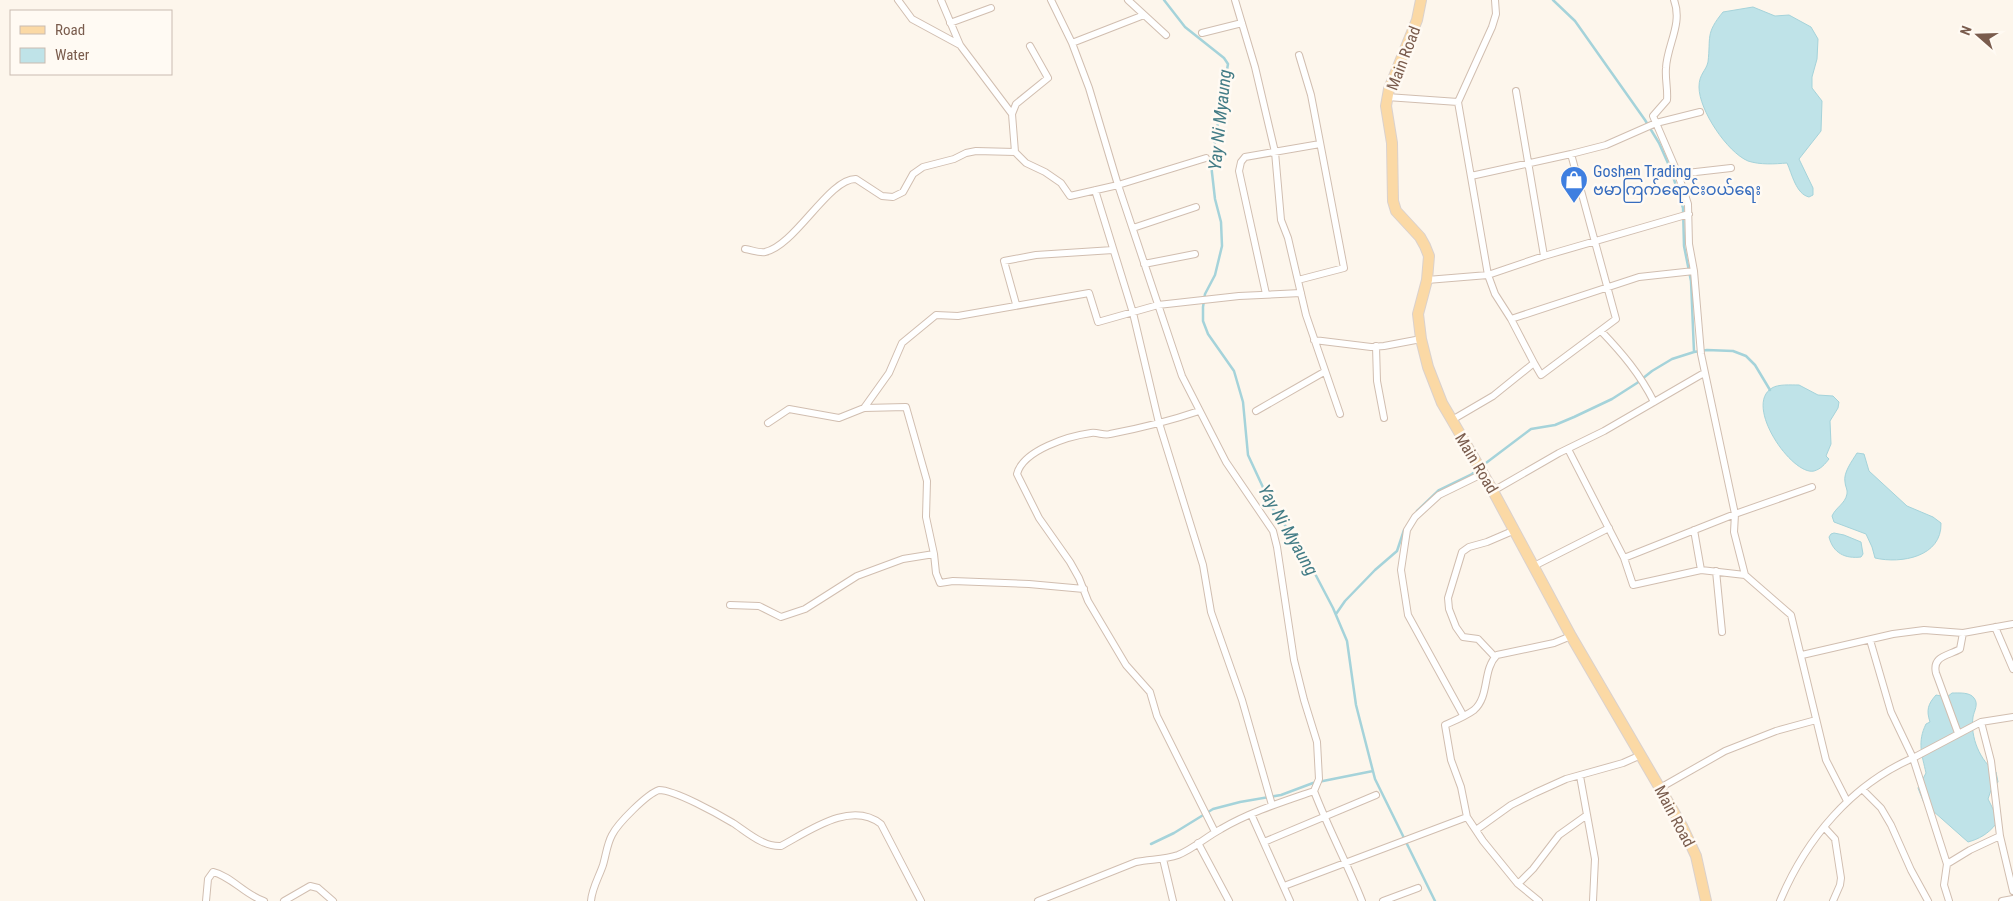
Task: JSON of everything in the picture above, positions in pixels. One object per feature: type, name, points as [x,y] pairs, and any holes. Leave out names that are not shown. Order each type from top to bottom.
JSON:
[{"type":"main road","name":"Main Road","points":[[1421,0],[1418,20],[1412,38],[1389,89],[1387,117],[1392,143],[1393,201],[1396,211],[1425,246],[1429,256],[1427,280],[1418,314],[1421,339],[1428,366],[1452,420],[1482,474],[1494,491],[1571,636],[1682,826],[1696,856],[1706,901]]},
{"type":"street","points":[[898,0],[912,19],[960,45]]},
{"type":"street","points":[[941,0],[960,45],[1012,114]]},
{"type":"street","points":[[1051,0],[1072,43],[1089,88],[1118,184],[1182,376],[1226,462],[1273,531],[1294,660],[1317,742],[1319,779],[1314,791],[1347,862],[1362,901]]},
{"type":"street","points":[[1128,0],[1166,36]]},
{"type":"street","points":[[1235,0],[1255,67],[1275,152],[1281,220],[1288,238],[1300,293],[1314,340],[1340,414]]},
{"type":"street","points":[[1495,0],[1496,14],[1492,27],[1458,102],[1488,275],[1495,294],[1511,319],[1541,375],[1616,318],[1571,154]]},
{"type":"street","points":[[1674,0],[1678,9],[1675,32],[1666,67],[1667,100],[1652,116],[1651,125],[1678,174],[1694,271],[1704,373],[1736,514],[1734,532],[1745,575]]},
{"type":"street","points":[[950,23],[991,8]]},
{"type":"street","points":[[1072,43],[1144,15]]},
{"type":"street","points":[[1202,33],[1242,23]]},
{"type":"street","points":[[1030,46],[1048,78],[1019,100],[1012,114],[1015,152],[1026,163],[1045,172],[1061,183],[1070,196],[1206,158]]},
{"type":"street","points":[[1298,280],[1344,268],[1311,95],[1299,54]]},
{"type":"street","points":[[1516,91],[1544,256]]},
{"type":"street","points":[[1387,97],[1458,102]]},
{"type":"street","points":[[1471,176],[1606,145],[1651,125],[1700,112]]},
{"type":"street","points":[[1266,294],[1239,171],[1241,162],[1245,157],[1320,144]]},
{"type":"street","points":[[746,249],[765,252],[782,244],[810,214],[848,180],[856,179],[882,196],[893,198],[903,192],[913,174],[923,167],[976,151],[1015,152]]},
{"type":"street","points":[[1678,174],[1731,168]]},
{"type":"street","points":[[1095,190],[1133,313],[1159,423],[1203,565],[1211,612],[1242,700],[1272,805]]},
{"type":"street","points":[[1133,228],[1196,207]]},
{"type":"street","points":[[1427,280],[1488,275],[1544,256],[1684,217]]},
{"type":"street","points":[[1016,304],[1004,261],[1036,255],[1113,250]]},
{"type":"street","points":[[1144,264],[1195,254]]},
{"type":"street","points":[[1511,319],[1607,286],[1648,275],[1694,271]]},
{"type":"street","points":[[864,408],[889,372],[902,343],[936,315],[958,316],[1016,304],[1089,293],[1098,322],[1158,305],[1206,299],[1300,293]]},
{"type":"street","points":[[1601,331],[1626,357],[1642,379],[1654,402]]},
{"type":"street","points":[[1314,340],[1376,346],[1421,339]]},
{"type":"street","points":[[1376,346],[1377,381],[1384,418]]},
{"type":"street","points":[[1452,420],[1493,396],[1534,363]]},
{"type":"street","points":[[1256,411],[1324,372]]},
{"type":"street","points":[[1494,491],[1604,431],[1704,373]]},
{"type":"street","points":[[768,423],[789,409],[839,418],[864,408],[906,407],[928,480],[926,517],[936,573],[940,583],[953,581],[982,582],[1084,589]]},
{"type":"street","points":[[1199,411],[1159,423],[1107,435],[1093,433],[1077,436],[1040,449],[1028,457],[1019,468],[1017,474],[1039,518],[1070,562],[1088,601],[1126,665],[1150,692],[1157,716],[1215,832]]},
{"type":"street","points":[[1568,449],[1624,558],[1633,585],[1701,570],[1745,575],[1791,615],[1826,760],[1847,801]]},
{"type":"street","points":[[1463,715],[1408,615],[1401,570],[1407,530],[1415,517],[1439,495],[1482,474]]},
{"type":"street","points":[[1624,558],[1812,486]]},
{"type":"street","points":[[1534,566],[1608,528]]},
{"type":"street","points":[[1495,657],[1478,639],[1462,638],[1449,609],[1448,598],[1462,552],[1469,547],[1487,542],[1514,530]]},
{"type":"street","points":[[1694,530],[1701,570]]},
{"type":"street","points":[[730,605],[758,606],[781,617],[805,609],[857,576],[903,559],[934,554]]},
{"type":"street","points":[[1716,571],[1722,632]]},
{"type":"street","points":[[1802,655],[1924,630],[1963,633],[2013,624]]},
{"type":"street","points":[[1995,627],[2013,670]]},
{"type":"street","points":[[1958,733],[1935,665],[1941,657],[1960,649],[1963,633]]},
{"type":"street","points":[[1539,901],[1518,884],[1467,817],[1461,787],[1451,760],[1445,726],[1474,710],[1480,701],[1487,670],[1497,655],[1554,643],[1571,636]]},
{"type":"street","points":[[1870,640],[1891,712],[1913,758],[1947,864],[1944,885],[1949,901]]},
{"type":"street","points":[[1780,901],[1800,860],[1847,801],[1896,766],[1958,733],[1981,722],[2013,717]]},
{"type":"street","points":[[1660,788],[1725,751],[1776,731],[1816,720]]},
{"type":"street","points":[[1981,722],[1991,761],[2000,836],[2013,891]]},
{"type":"street","points":[[1476,830],[1511,805],[1535,793],[1566,779],[1622,763],[1641,755]]},
{"type":"street","points":[[1580,776],[1595,858],[1593,901]]},
{"type":"street","points":[[591,901],[594,886],[612,835],[650,795],[659,790],[664,790],[684,798],[726,819],[762,842],[774,846],[780,846],[826,822],[848,816],[864,815],[874,818],[881,824],[921,901]]},
{"type":"street","points":[[1863,790],[1881,808],[1928,901]]},
{"type":"street","points":[[1042,900],[1136,862],[1163,859],[1180,854],[1215,832],[1251,814],[1314,791]]},
{"type":"street","points":[[1264,842],[1376,795]]},
{"type":"street","points":[[1251,814],[1290,901]]},
{"type":"street","points":[[1518,884],[1538,863],[1559,835],[1587,815]]},
{"type":"street","points":[[1284,886],[1467,817]]},
{"type":"street","points":[[1824,828],[1835,839],[1841,878],[1833,901]]},
{"type":"street","points":[[1947,864],[1970,850],[2000,836]]},
{"type":"street","points":[[1198,843],[1229,901]]},
{"type":"street","points":[[1163,859],[1172,901]]},
{"type":"street","points":[[206,901],[208,879],[213,872],[220,874],[245,893],[264,901]]},
{"type":"street","points":[[284,901],[310,886],[318,888],[333,901]]},
{"type":"street","points":[[1383,901],[1418,888]]},
{"type":"street","points":[[2002,901],[2013,899]]},
{"type":"water","points":[[1753,7],[1775,16],[1789,15],[1811,27],[1818,39],[1812,88],[1822,101],[1821,131],[1799,159],[1813,188],[1813,195],[1809,197],[1798,188],[1787,163],[1768,164],[1748,161],[1731,149],[1709,118],[1700,96],[1699,83],[1708,62],[1711,31],[1717,19],[1723,12]]},
{"type":"water","points":[[1781,385],[1799,385],[1818,395],[1833,396],[1839,402],[1838,408],[1830,421],[1831,444],[1826,456],[1829,459],[1821,468],[1814,471],[1805,470],[1794,463],[1783,451],[1774,438],[1763,409],[1765,397],[1772,388]]},
{"type":"water","points":[[1857,453],[1864,454],[1869,471],[1907,506],[1933,517],[1941,523],[1940,535],[1935,544],[1927,551],[1908,559],[1885,560],[1875,558],[1866,534],[1834,522],[1832,516],[1847,494],[1845,478],[1847,471]]},
{"type":"water","points":[[1834,533],[1861,542],[1863,554],[1861,557],[1850,557],[1840,554],[1833,547],[1829,537]]},
{"type":"water","points":[[1952,693],[1967,694],[1975,700],[1976,705],[1972,725],[1977,748],[1985,762],[1996,772],[1998,782],[1991,790],[1988,799],[1994,811],[1996,824],[1983,836],[1968,842],[1924,803],[1918,788],[1926,773],[1921,743],[1926,724],[1930,722],[1928,711],[1931,701],[1936,695],[1947,697]]},
{"type":"waterway","name":"Yay Ni Myaung","points":[[1164,0],[1185,27],[1224,58],[1228,64],[1211,164],[1215,199],[1221,222],[1222,246],[1215,275],[1205,294],[1203,321],[1208,334],[1234,371],[1243,402],[1248,455],[1273,509],[1301,547],[1333,608],[1347,641],[1356,705],[1375,779],[1435,901]]},
{"type":"waterway","points":[[1553,0],[1575,21],[1645,120],[1659,143],[1671,170],[1683,208],[1684,246],[1691,281],[1694,352]]},
{"type":"waterway","points":[[1482,466],[1531,429],[1555,425],[1574,417],[1612,399],[1672,359],[1694,352],[1707,350],[1733,351],[1746,356],[1755,365],[1770,390]]},
{"type":"waterway","points":[[1417,511],[1439,490],[1472,474],[1478,469]]},
{"type":"waterway","points":[[1336,614],[1345,601],[1375,570],[1397,551],[1404,530]]},
{"type":"waterway","points":[[1151,844],[1174,833],[1213,809],[1281,795],[1313,783],[1373,771]]},
{"type":"place","name":"Goshen Trading ဗမာကြက်ရောင်းဝယ်ရေး","points":[[1574,204]]}]
